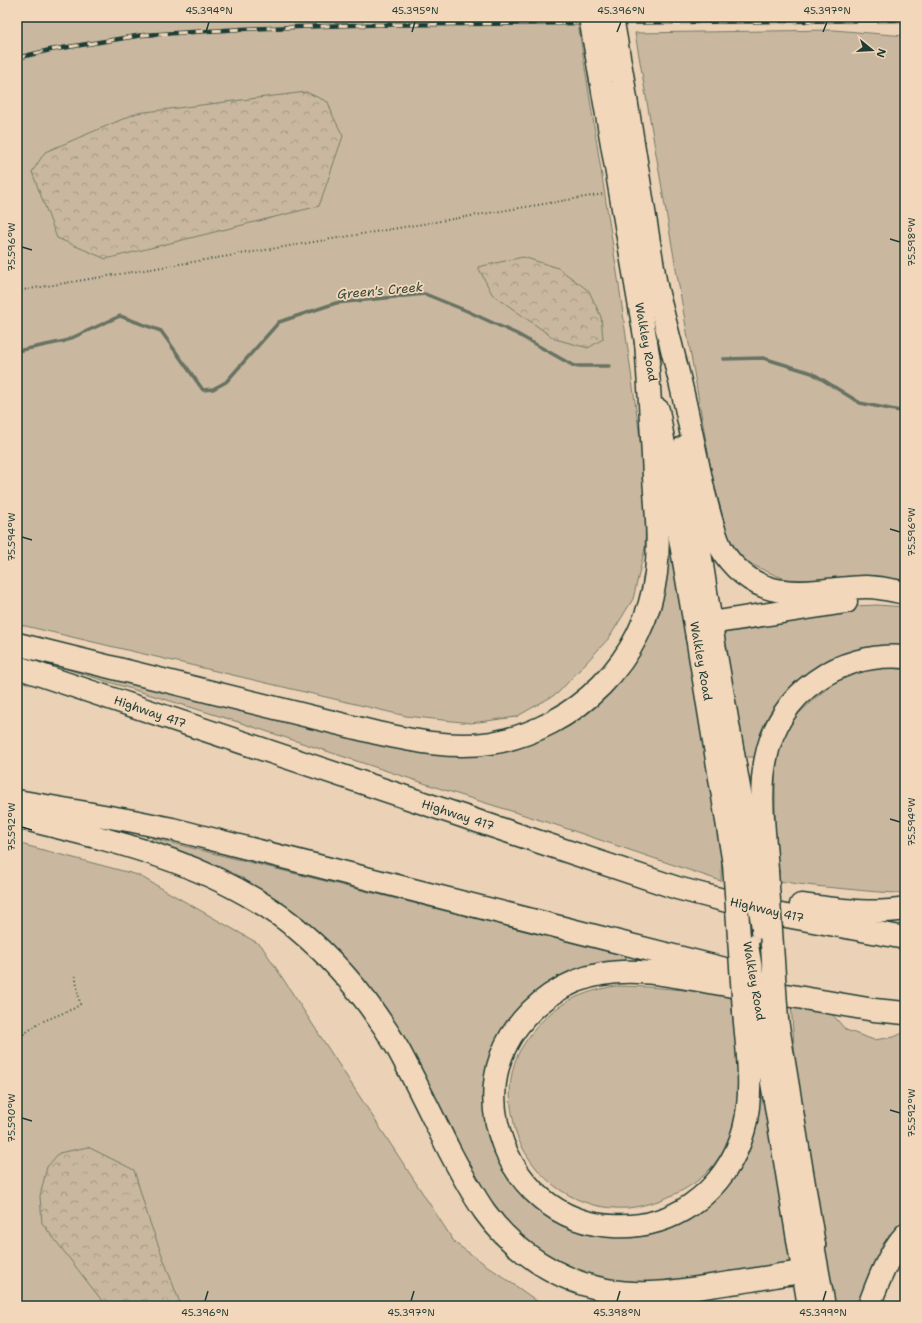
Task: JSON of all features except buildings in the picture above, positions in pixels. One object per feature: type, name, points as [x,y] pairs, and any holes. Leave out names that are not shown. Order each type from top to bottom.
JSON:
[{"type":"main road","name":"Walkley Road","points":[[590,17],[646,341],[751,868]]},
{"type":"main road","name":"Walkley Road","points":[[612,17],[691,487],[704,630]]},
{"type":"main road","points":[[656,286],[687,411],[709,514],[722,550],[729,560],[748,578],[771,589],[798,592],[866,587],[905,593]]},
{"type":"main road","points":[[17,644],[377,733],[420,742],[454,745],[490,743],[524,735],[554,722],[592,695],[611,675],[624,658],[636,637],[650,599],[656,574],[658,537],[646,341]]},
{"type":"main road","points":[[704,630],[847,602],[881,599],[905,602]]},
{"type":"main road","points":[[905,657],[878,657],[861,659],[843,665],[830,672],[806,689],[793,701],[783,716],[769,744],[763,775],[763,810],[751,868],[760,1016],[749,1081],[749,1098],[744,1128],[739,1145],[732,1160],[710,1190],[680,1212],[664,1220],[649,1224],[615,1227],[598,1225],[568,1215],[542,1199],[522,1178],[512,1164],[498,1128],[494,1111],[493,1093],[500,1058],[506,1044],[528,1013],[541,1001],[570,984],[586,978],[602,974],[637,972],[679,977],[874,1010],[905,1013]]},
{"type":"main road","name":"Highway 417","points":[[17,667],[677,888],[781,915],[905,938]]},
{"type":"main road","points":[[17,801],[172,829],[729,971],[845,995],[905,1004]]},
{"type":"main road","points":[[17,817],[152,853],[190,867],[220,880],[249,896],[278,915],[305,936],[330,959],[352,983],[388,1033],[405,1062],[466,1183],[486,1214],[514,1244],[544,1266],[559,1274],[590,1286],[607,1290],[642,1293],[687,1289],[769,1277],[802,1270],[811,1259],[814,1244]]},
{"type":"main road","points":[[617,868],[780,902],[861,911],[881,912],[905,909]]},
{"type":"main road","points":[[751,868],[760,1016]]},
{"type":"main road","name":"Walkley Road","points":[[760,1016],[808,1306]]},
{"type":"main road","name":"Walkley Road","points":[[760,1016],[814,1244],[825,1306]]},
{"type":"main road","points":[[869,1306],[875,1288],[887,1262],[905,1235]]},
{"type":"path","points":[[17,291],[621,190]]},
{"type":"path","points":[[17,1039],[38,1023],[75,1008],[80,1004],[75,974]]},
{"type":"green space","points":[[17,17],[577,17],[619,285],[640,438],[646,502],[645,548],[633,599],[609,638],[558,693],[516,717],[471,723],[406,716],[17,624]]},
{"type":"green space","points":[[834,30],[905,36],[905,581],[874,576],[808,580],[786,579],[753,565],[741,557],[728,536],[712,476],[635,33]]},
{"type":"green space","points":[[306,92],[328,102],[343,136],[319,206],[106,259],[57,238],[32,172],[45,152],[137,113]]},
{"type":"green space","points":[[523,257],[558,268],[589,291],[601,317],[603,339],[588,348],[555,339],[492,294],[478,267]]},
{"type":"green space","points":[[671,526],[722,845],[721,881],[556,825],[232,720],[31,658],[345,730],[515,745],[624,670]]},
{"type":"green space","points":[[877,605],[905,607],[905,652],[844,660],[758,755],[754,757],[744,757],[723,628],[819,610]]},
{"type":"green space","points":[[882,668],[905,669],[905,893],[813,886],[779,881],[775,822],[775,776],[779,747],[793,719],[834,683],[857,670]]},
{"type":"green space","points":[[152,838],[626,956],[625,966],[519,1013],[491,1133],[576,1225],[704,1205],[755,1084],[762,1083],[793,1262],[781,1267],[671,1285],[605,1282],[557,1264],[508,1229],[343,962],[150,848]]},
{"type":"green space","points":[[17,843],[138,875],[261,945],[455,1243],[544,1306],[17,1306]]},
{"type":"green space","points":[[616,986],[648,987],[732,994],[732,1008],[735,1009],[745,1082],[741,1108],[734,1131],[710,1169],[694,1184],[687,1188],[661,1200],[628,1208],[610,1208],[576,1199],[547,1180],[535,1167],[517,1136],[510,1100],[514,1064],[522,1047],[541,1022],[562,1005],[574,998],[601,989]]},
{"type":"green space","points":[[791,1004],[830,1012],[846,1030],[874,1040],[894,1037],[905,1032],[905,1224],[898,1232],[862,1306],[834,1306],[796,1071]]},
{"type":"green space","points":[[88,1147],[134,1170],[149,1220],[181,1306],[106,1306],[42,1223],[40,1196],[47,1167],[59,1153]]},
{"type":"waterway","name":"Green's Creek","points":[[17,351],[65,341],[120,316],[161,331],[203,390],[213,389],[226,382],[279,322],[336,303],[425,294],[517,334],[574,366],[609,366]]},
{"type":"waterway","name":"Green's Creek","points":[[723,359],[763,358],[812,373],[860,403],[900,411],[905,407]]},
{"type":"railway","points":[[17,58],[50,50],[143,35],[242,29],[352,25],[905,20]]}]
